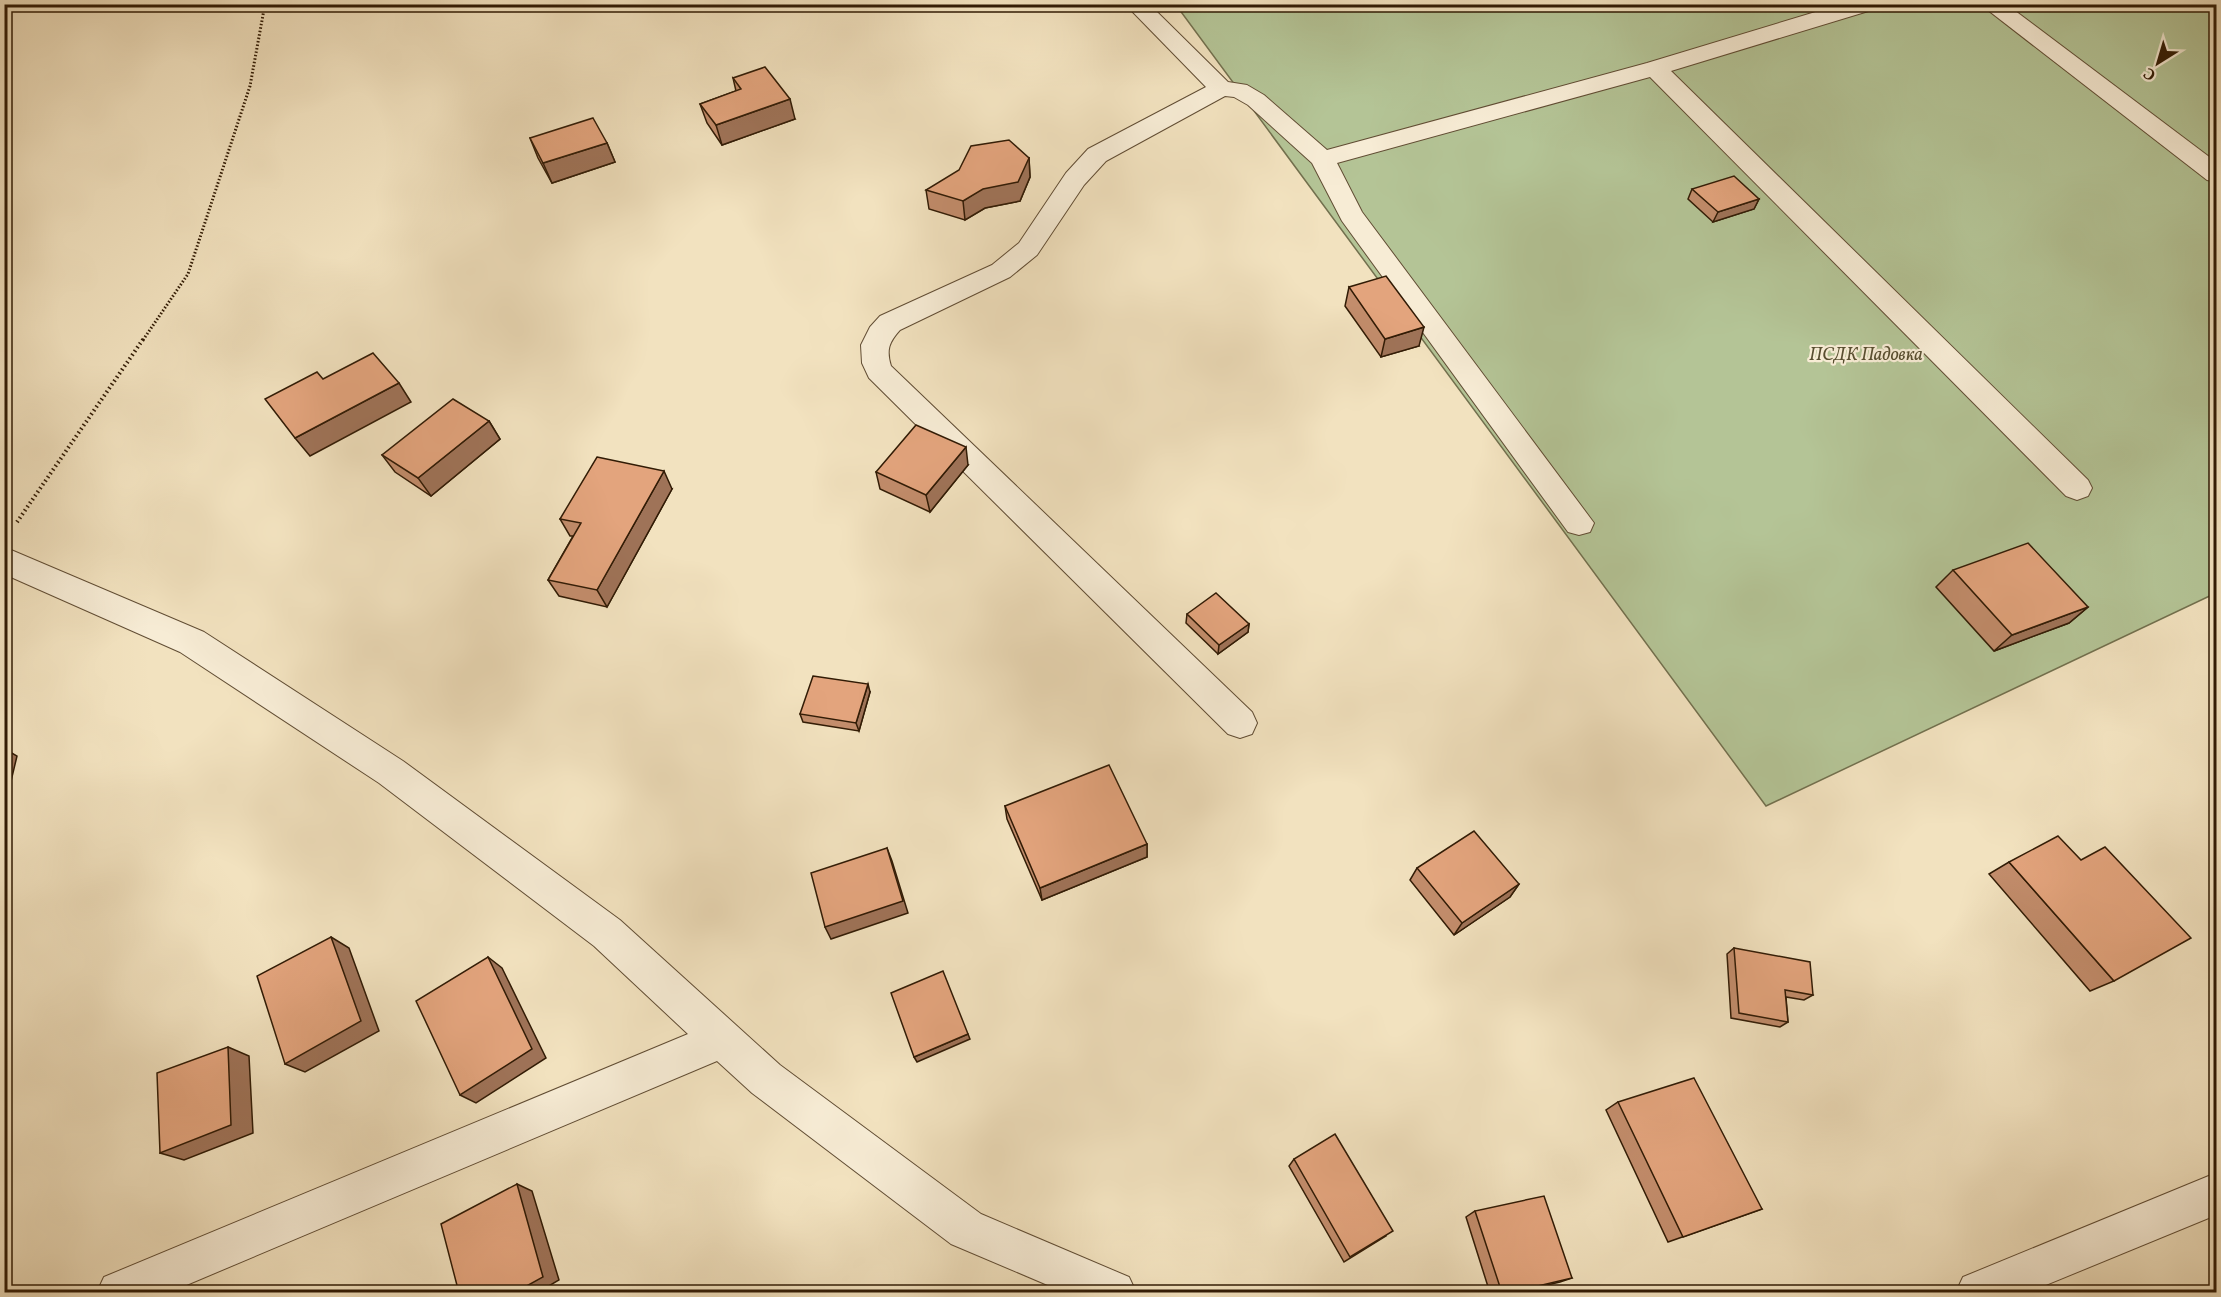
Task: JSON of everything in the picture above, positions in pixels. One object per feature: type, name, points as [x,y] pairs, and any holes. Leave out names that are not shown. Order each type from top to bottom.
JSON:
[{"type":"street","points":[[1136,4],[1221,88]]},
{"type":"street","points":[[1322,159],[1655,68],[1868,4]]},
{"type":"street","points":[[1991,4],[2217,174]]},
{"type":"street","points":[[1655,68],[2077,488]]},
{"type":"street","points":[[1240,723],[879,371],[873,355],[876,337],[890,324],[1001,271],[1028,249],[1075,179],[1097,155],[1221,88],[1239,90],[1256,100],[1322,159],[1351,216],[1579,522]]},
{"type":"street","points":[[8,545],[192,642],[391,772],[607,933],[766,1079],[966,1229],[1114,1293]]},
{"type":"street","points":[[119,1293],[722,1039]]},
{"type":"street","points":[[1978,1293],[2217,1194]]},
{"type":"path","points":[[8,545],[188,274],[250,86],[265,4]]},
{"type":"green space","name":"ПСДК Падовка","points":[[1176,5],[2216,5],[2216,593],[1766,806]]},
{"type":"building","points":[[765,67],[790,99],[716,125],[700,104],[741,89],[733,78]]},
{"type":"building","points":[[593,118],[607,143],[543,163],[530,138]]},
{"type":"building","points":[[1009,140],[1029,158],[1018,182],[983,189],[963,201],[926,190],[959,170],[971,146]]},
{"type":"building","points":[[1734,176],[1759,199],[1718,212],[1692,189]]},
{"type":"building","points":[[1386,276],[1424,327],[1385,339],[1349,287]]},
{"type":"building","points":[[373,353],[399,383],[295,438],[265,399],[317,372],[323,379]]},
{"type":"building","points":[[453,399],[489,421],[418,478],[382,455]]},
{"type":"building","points":[[916,425],[966,447],[926,495],[876,472]]},
{"type":"building","points":[[597,457],[664,471],[597,590],[548,580],[581,523],[560,519]]},
{"type":"building","points":[[2028,543],[2088,607],[2012,635],[1953,570]]},
{"type":"building","points":[[1216,593],[1249,624],[1219,645],[1187,614]]},
{"type":"building","points":[[813,676],[868,684],[856,723],[800,714]]},
{"type":"building","points":[[1109,765],[1147,844],[1040,888],[1005,806]]},
{"type":"building","points":[[1474,831],[1519,884],[1462,923],[1417,868]]},
{"type":"building","points":[[2058,836],[2081,860],[2105,847],[2191,938],[2114,981],[2009,862]]},
{"type":"building","points":[[887,848],[903,901],[825,927],[811,873]]},
{"type":"building","points":[[331,937],[361,1021],[285,1064],[257,976]]},
{"type":"building","points":[[1734,948],[1810,962],[1813,995],[1785,990],[1788,1022],[1739,1013]]},
{"type":"building","points":[[488,957],[532,1049],[460,1095],[416,1001]]},
{"type":"building","points":[[943,971],[968,1034],[914,1057],[891,993]]},
{"type":"building","points":[[228,1047],[231,1125],[160,1153],[157,1073]]},
{"type":"building","points":[[1694,1078],[1762,1209],[1683,1237],[1618,1102]]},
{"type":"building","points":[[1335,1134],[1393,1231],[1350,1257],[1294,1159]]},
{"type":"building","points":[[517,1184],[543,1277],[514,1293],[459,1293],[441,1224]]},
{"type":"building","points":[[1544,1196],[1572,1278],[1502,1293],[1475,1211]]}]
